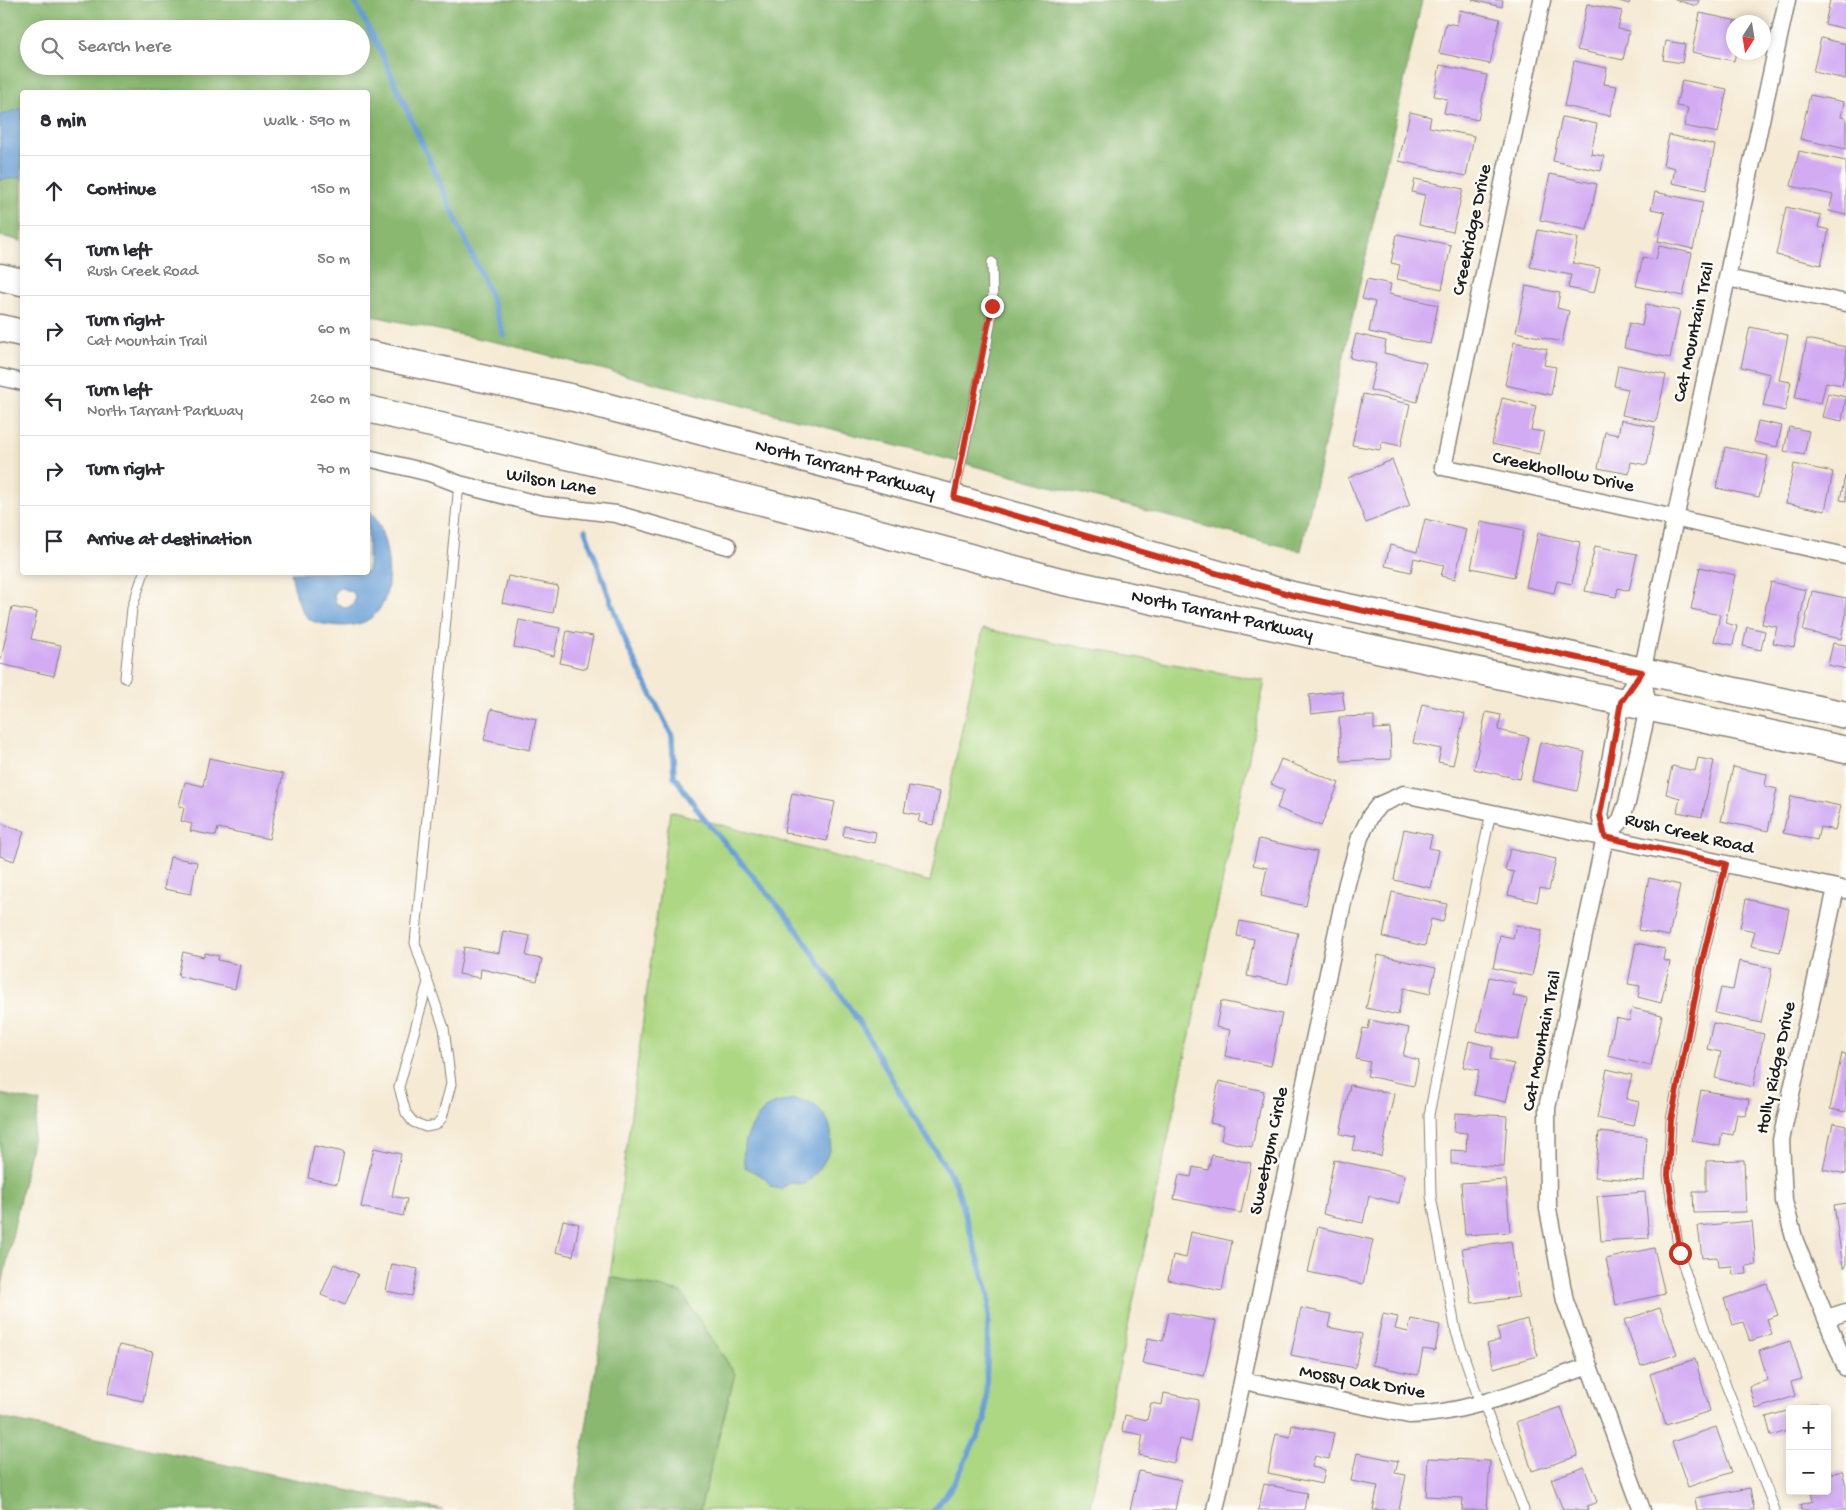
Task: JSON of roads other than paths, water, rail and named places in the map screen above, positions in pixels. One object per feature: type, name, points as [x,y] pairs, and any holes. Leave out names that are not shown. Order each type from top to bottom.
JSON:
[{"type":"main road","points":[[0,277],[20,282]]},
{"type":"main road","points":[[0,328],[20,333]]},
{"type":"main road","name":"North Tarrant Parkway","points":[[370,354],[574,398],[954,498],[1292,595],[1846,715]]},
{"type":"main road","name":"North Tarrant Parkway","points":[[370,409],[764,502],[1048,578],[1846,750]]},
{"type":"street","name":"Creekridge Drive","points":[[1443,467],[1542,0]]},
{"type":"street","name":"Cat Mountain Trail","points":[[1605,837],[1620,822],[1648,708],[1642,672],[1786,0]]},
{"type":"street","points":[[1727,278],[1846,303]]},
{"type":"street","points":[[0,377],[20,382]]},
{"type":"street","name":"Wilson Lane","points":[[370,458],[430,472],[459,484],[541,505],[616,514],[728,546]]},
{"type":"street","name":"Creekhollow Drive","points":[[1443,467],[1846,556]]},
{"type":"street","name":"Cat Mountain Trail","points":[[1642,672],[1621,702],[1600,815],[1605,837],[1548,1108],[1548,1209],[1565,1302],[1642,1510]]},
{"type":"street","name":"Rush Creek Road","points":[[1379,805],[1404,794],[1841,889]]},
{"type":"street","name":"Sweetgum Circle","points":[[1215,1510],[1346,883],[1360,837],[1379,805]]},
{"type":"street","name":"Holly Ridge Drive","points":[[1841,889],[1781,1140],[1784,1201],[1795,1242],[1846,1368]]},
{"type":"street","points":[[1827,1318],[1846,1312]]},
{"type":"street","name":"Mossy Oak Drive","points":[[1243,1381],[1409,1415],[1436,1414],[1482,1403],[1589,1366]]},
{"type":"lane","points":[[954,498],[987,343],[992,306],[992,262]]},
{"type":"lane","points":[[428,982],[399,1087],[406,1113],[413,1122],[426,1127],[436,1125],[442,1118],[451,1084],[444,1028],[415,943],[459,484]]},
{"type":"lane","points":[[125,678],[132,608],[143,575]]},
{"type":"lane","points":[[1492,813],[1466,928],[1429,1115],[1431,1196],[1456,1332],[1524,1510]]},
{"type":"lane","points":[[1726,864],[1701,966],[1671,1120],[1668,1175],[1680,1253],[1710,1344],[1775,1510]]},
{"type":"water","points":[[20,109],[20,177],[0,180],[0,115]]},
{"type":"water","points":[[370,512],[379,525],[385,543],[389,576],[383,604],[375,614],[364,622],[350,626],[317,623],[306,616],[296,595],[291,575],[370,575]],"holes":[[[341,588],[354,593],[355,599],[351,606],[346,608],[336,603],[335,591]]]},
{"type":"water","points":[[794,1099],[811,1103],[823,1113],[829,1123],[830,1145],[827,1156],[821,1166],[805,1184],[790,1183],[780,1189],[771,1187],[765,1178],[745,1167],[743,1160],[744,1151],[749,1133],[759,1116],[773,1104]]},
{"type":"waterway","points":[[354,0],[364,20]]},
{"type":"waterway","points":[[370,31],[488,290],[504,335]]},
{"type":"waterway","points":[[585,530],[628,648],[672,736],[674,776],[705,820],[792,922],[867,1034],[898,1090],[956,1184],[989,1295],[985,1421],[953,1485],[934,1510]]}]
